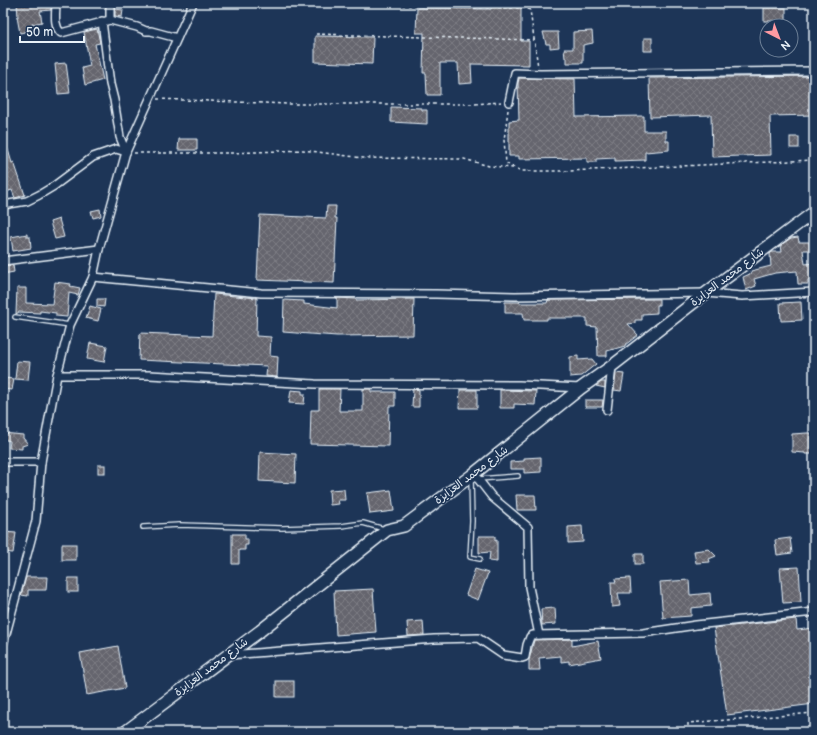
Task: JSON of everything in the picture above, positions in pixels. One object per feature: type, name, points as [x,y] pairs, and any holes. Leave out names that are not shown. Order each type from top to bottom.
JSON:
[{"type":"main road","name":"شارع محمد العزايزة","points":[[125,732],[260,631],[386,530],[404,526],[475,478],[581,388],[814,212]]},
{"type":"street","points":[[56,3],[55,20],[58,30],[61,33],[110,20],[146,31],[177,38]]},
{"type":"street","points":[[110,3],[110,20]]},
{"type":"street","points":[[3,645],[36,521],[41,462],[57,375],[70,325],[93,277],[99,249],[126,152],[193,3]]},
{"type":"street","points":[[102,21],[110,84],[120,136],[126,152]]},
{"type":"street","points":[[509,102],[514,73],[814,71]]},
{"type":"street","points":[[3,205],[27,201],[39,195],[54,186],[93,157],[116,149],[126,152]]},
{"type":"street","points":[[3,261],[99,249]]},
{"type":"street","points":[[93,277],[261,293],[515,296],[706,293],[742,296],[814,292]]},
{"type":"street","points":[[607,410],[612,366]]},
{"type":"street","points":[[57,375],[149,375],[315,384],[518,385],[581,388]]},
{"type":"street","points":[[3,462],[41,462]]},
{"type":"street","points":[[475,478],[492,497],[528,527],[530,587],[539,634]]},
{"type":"street","points":[[226,655],[434,639],[478,638],[503,655],[522,658],[525,657],[530,637],[539,634],[643,633],[696,625],[814,612]]},
{"type":"lane","points":[[15,317],[70,325]]},
{"type":"lane","points":[[480,559],[470,557],[475,478],[518,476]]},
{"type":"lane","points":[[143,527],[180,525],[282,528],[342,526],[363,523],[386,530]]},
{"type":"path","points":[[294,3],[526,8],[530,10],[540,74]]},
{"type":"path","points":[[316,34],[534,40]]},
{"type":"path","points":[[150,99],[290,104],[474,104],[493,101],[509,102],[504,140],[506,163],[521,171],[814,160]]},
{"type":"path","points":[[126,152],[231,153],[303,150],[363,158],[464,159],[489,166],[515,168]]},
{"type":"path","points":[[688,732],[688,723],[814,713]]},
{"type":"building","points":[[17,3],[51,3],[51,10],[40,11],[42,22],[32,24],[33,30],[20,33],[17,17]]},
{"type":"building","points":[[492,3],[521,3],[521,41],[529,41],[529,65],[471,64],[472,83],[459,84],[458,63],[440,63],[440,95],[427,95],[426,73],[423,73],[424,33],[416,33],[417,8],[491,9]]},
{"type":"building","points":[[764,8],[786,8],[786,18],[764,18]]},
{"type":"building","points":[[115,9],[123,10],[122,17],[115,16]]},
{"type":"building","points":[[97,29],[100,43],[95,44],[103,80],[85,85],[82,68],[90,66],[84,32]]},
{"type":"building","points":[[592,31],[593,43],[583,45],[583,63],[567,63],[564,49],[573,49],[573,32]]},
{"type":"building","points":[[543,32],[558,32],[559,47],[550,48],[550,44],[546,44]]},
{"type":"building","points":[[315,36],[373,37],[372,64],[315,62]]},
{"type":"building","points":[[644,38],[652,38],[652,51],[644,51]]},
{"type":"building","points":[[66,63],[70,93],[58,94],[55,64]]},
{"type":"building","points":[[814,76],[814,115],[770,116],[771,155],[712,157],[711,115],[650,117],[649,78]]},
{"type":"building","points":[[519,78],[575,79],[576,117],[644,116],[644,131],[666,131],[666,141],[669,141],[669,150],[645,152],[645,160],[615,161],[615,158],[596,159],[596,162],[587,162],[587,158],[519,159],[519,156],[509,156],[509,121],[519,120]]},
{"type":"building","points":[[391,107],[422,108],[422,110],[427,110],[427,124],[391,122]]},
{"type":"building","points":[[790,137],[799,137],[799,148],[790,148]]},
{"type":"building","points":[[179,139],[197,139],[197,150],[178,150]]},
{"type":"building","points":[[5,140],[12,163],[14,162],[25,195],[15,198],[12,190],[3,193],[3,178],[6,178],[3,170],[3,141]]},
{"type":"building","points":[[327,206],[336,206],[335,218],[337,218],[334,283],[257,280],[260,215],[326,218]]},
{"type":"building","points":[[100,209],[101,216],[93,218],[91,211]]},
{"type":"building","points":[[59,219],[64,237],[55,239],[50,222]]},
{"type":"building","points":[[27,234],[27,237],[30,237],[31,248],[13,251],[11,237]]},
{"type":"building","points":[[798,237],[799,242],[809,242],[810,250],[803,250],[805,264],[814,263],[814,280],[808,280],[808,284],[798,284],[797,271],[775,273],[754,279],[756,286],[746,290],[743,277],[752,273],[751,271],[771,266],[770,254],[772,252],[782,252],[781,245],[791,238]]},
{"type":"building","points":[[13,265],[14,272],[3,274],[3,266]]},
{"type":"building","points":[[55,282],[71,284],[70,286],[80,288],[78,295],[69,293],[67,317],[56,316],[56,313],[40,311],[40,313],[19,312],[16,314],[17,288],[26,288],[26,303],[52,304]]},
{"type":"building","points":[[214,294],[257,298],[256,336],[271,337],[270,356],[278,357],[277,377],[266,376],[267,366],[139,360],[140,333],[212,336]]},
{"type":"building","points":[[337,298],[356,300],[414,299],[413,335],[337,336],[283,332],[284,300],[304,301],[304,304],[337,308]]},
{"type":"building","points":[[97,299],[105,299],[104,307],[97,306]]},
{"type":"building","points":[[659,299],[657,313],[642,314],[642,320],[635,320],[635,323],[628,324],[638,335],[625,346],[607,351],[607,356],[598,356],[597,327],[587,326],[587,318],[547,318],[547,320],[524,320],[523,313],[505,313],[505,302],[547,303],[548,300]]},
{"type":"building","points":[[801,302],[802,320],[781,321],[780,303]]},
{"type":"building","points":[[90,306],[101,309],[98,321],[86,318]]},
{"type":"building","points":[[90,343],[107,346],[104,362],[87,359]]},
{"type":"building","points":[[578,356],[578,360],[592,359],[596,364],[581,376],[570,377],[570,357]]},
{"type":"building","points":[[17,361],[30,362],[28,380],[15,379]]},
{"type":"building","points":[[616,373],[624,374],[621,391],[614,390]]},
{"type":"building","points":[[3,378],[14,379],[12,390],[3,389]]},
{"type":"building","points":[[601,382],[605,382],[605,388],[596,386]]},
{"type":"building","points":[[319,389],[340,389],[339,411],[363,411],[363,389],[371,389],[371,392],[395,392],[395,406],[389,406],[388,446],[310,444],[311,410],[319,410]]},
{"type":"building","points":[[413,389],[419,390],[419,407],[412,407]]},
{"type":"building","points":[[291,390],[302,391],[302,394],[305,394],[304,404],[289,403]]},
{"type":"building","points":[[460,390],[477,390],[477,408],[459,408]]},
{"type":"building","points":[[500,390],[536,391],[535,405],[514,404],[514,408],[500,408]]},
{"type":"building","points":[[585,400],[603,400],[602,407],[585,407]]},
{"type":"building","points":[[3,433],[23,435],[23,438],[28,444],[22,446],[22,449],[9,448],[10,441],[3,439]]},
{"type":"building","points":[[811,433],[814,454],[792,452],[792,434]]},
{"type":"building","points":[[260,452],[296,454],[295,483],[259,481]]},
{"type":"building","points":[[541,457],[541,472],[524,473],[524,469],[510,469],[510,462],[524,461],[524,458]]},
{"type":"building","points":[[98,465],[105,465],[105,473],[98,473]]},
{"type":"building","points":[[344,489],[345,500],[338,500],[339,504],[330,505],[329,490]]},
{"type":"building","points":[[391,490],[394,511],[370,514],[367,493]]},
{"type":"building","points":[[516,495],[535,495],[536,510],[517,510]]},
{"type":"building","points":[[582,526],[583,542],[568,543],[568,527]]},
{"type":"building","points":[[3,532],[16,533],[13,553],[3,552]]},
{"type":"building","points":[[232,534],[245,534],[245,539],[248,539],[248,545],[245,545],[245,550],[239,550],[239,564],[232,564]]},
{"type":"building","points":[[479,536],[495,536],[495,541],[497,540],[497,562],[489,561],[490,552],[479,553]]},
{"type":"building","points":[[790,538],[792,553],[777,555],[775,540]]},
{"type":"building","points":[[62,544],[76,544],[76,560],[62,560]]},
{"type":"building","points":[[709,549],[716,556],[709,559],[710,562],[696,563],[694,551]]},
{"type":"building","points":[[635,554],[643,554],[643,564],[635,564]]},
{"type":"building","points":[[799,567],[801,602],[783,603],[780,568]]},
{"type":"building","points":[[475,569],[488,573],[478,600],[466,595]]},
{"type":"building","points":[[26,577],[47,577],[46,590],[28,590],[28,596],[21,595]]},
{"type":"building","points":[[68,578],[78,578],[78,592],[68,592]]},
{"type":"building","points":[[630,578],[631,593],[618,593],[620,606],[612,607],[611,582],[616,582],[615,579]]},
{"type":"building","points":[[689,580],[690,595],[710,593],[711,606],[691,608],[691,616],[663,618],[660,582]]},
{"type":"building","points":[[373,589],[376,632],[336,635],[334,591]]},
{"type":"building","points":[[555,608],[556,624],[542,625],[541,609]]},
{"type":"building","points":[[796,619],[797,630],[814,628],[814,704],[727,715],[714,628]]},
{"type":"building","points":[[423,621],[424,635],[408,636],[407,622]]},
{"type":"building","points":[[572,639],[572,646],[598,641],[601,658],[569,664],[569,661],[561,662],[561,656],[539,658],[540,670],[529,670],[529,660],[534,640]]},
{"type":"building","points":[[118,646],[125,688],[87,695],[80,653]]},
{"type":"building","points":[[276,681],[294,681],[294,697],[276,697]]}]
